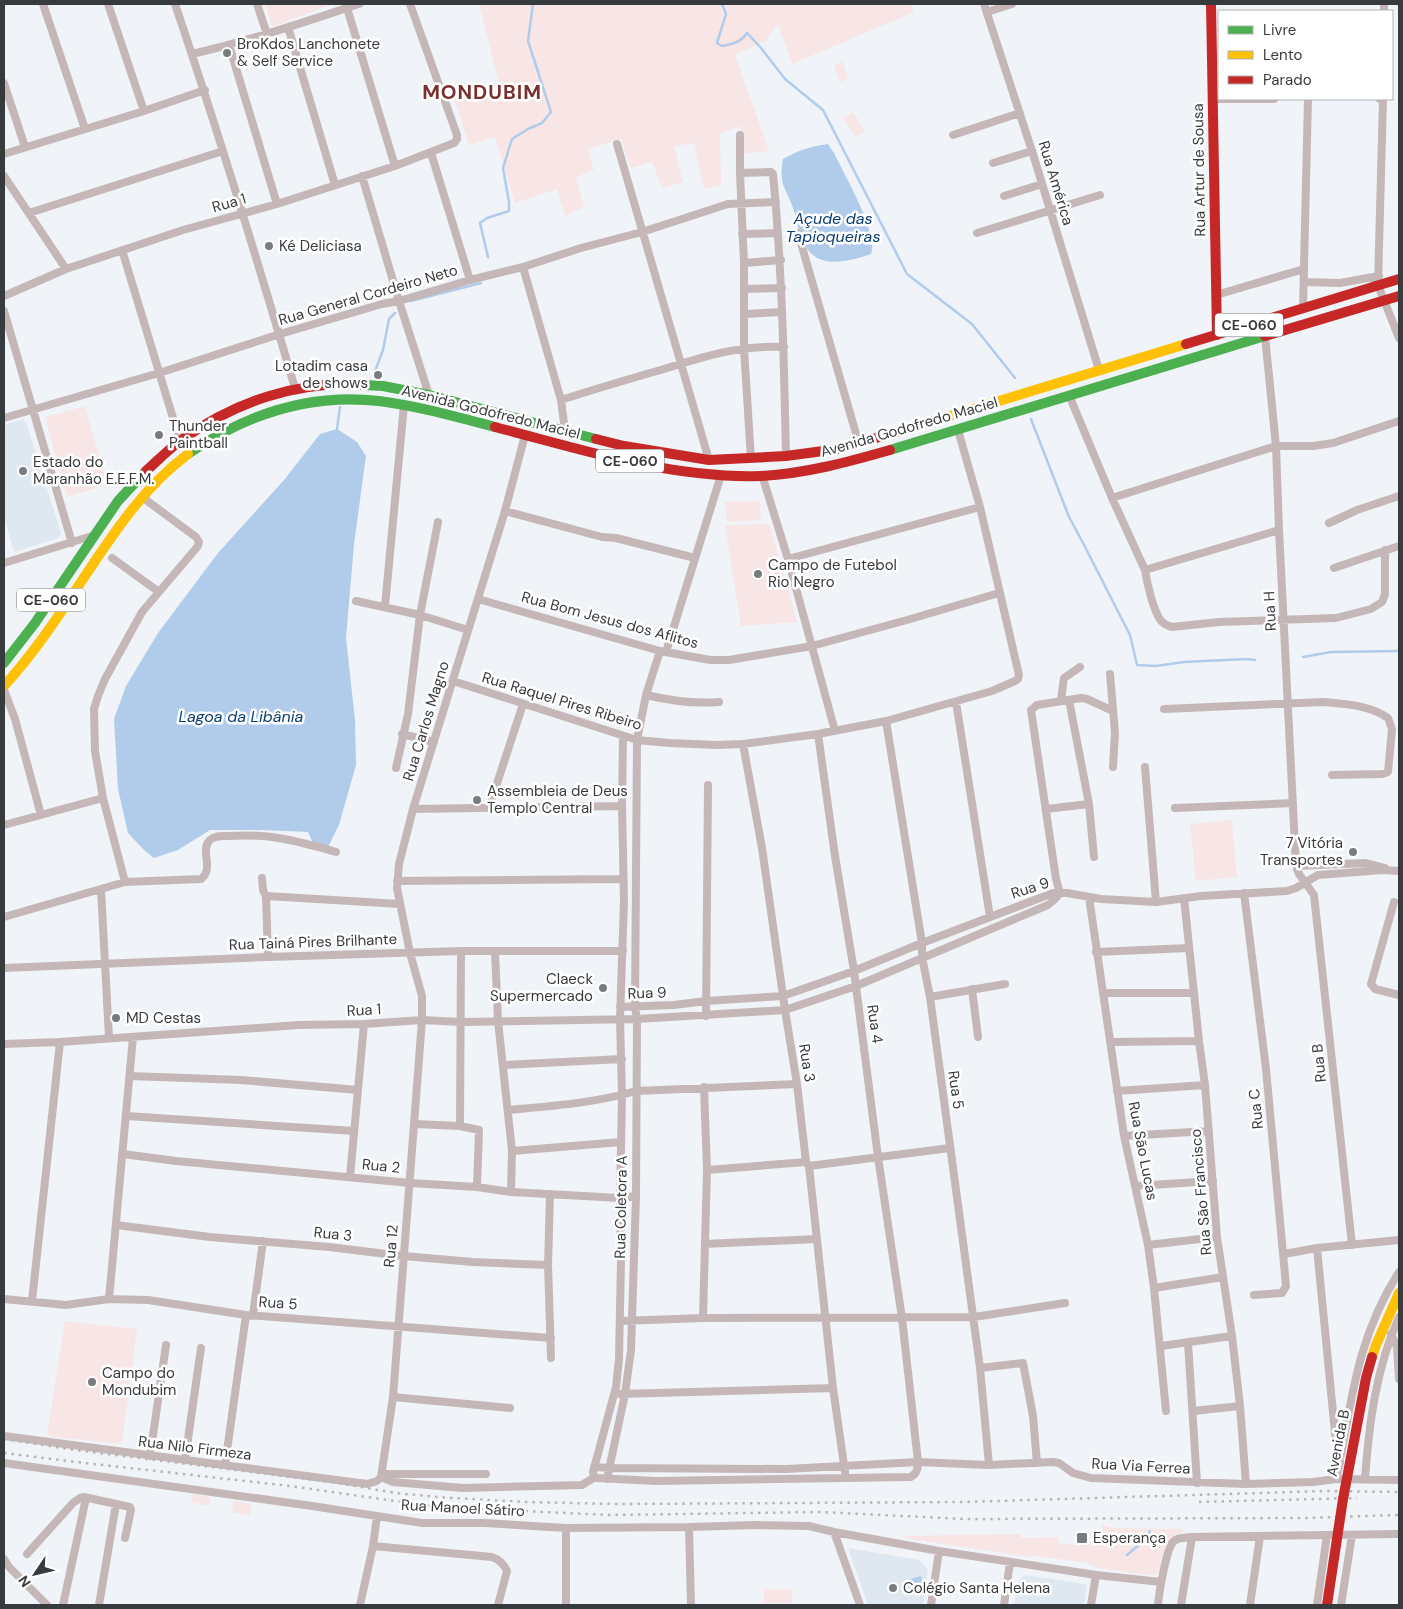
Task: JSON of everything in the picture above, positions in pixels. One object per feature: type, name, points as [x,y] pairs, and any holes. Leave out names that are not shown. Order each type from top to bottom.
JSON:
[{"type":"main road","name":"Rua Artur de Sousa","points":[[1211,4],[1218,335]]},
{"type":"main road","name":"Avenida Godofredo Maciel","points":[[4,663],[35,623],[118,501],[139,477],[180,441],[224,414],[244,404],[295,388],[343,383],[383,386],[430,395],[624,446],[709,460],[786,456],[838,449],[859,444],[1218,335],[1303,308],[1379,280],[1399,279]]},
{"type":"main road","name":"Avenida Godofredo Maciel","points":[[4,688],[33,652],[97,558],[142,497],[161,477],[222,431],[245,419],[269,411],[298,404],[334,400],[368,400],[404,406],[602,456],[721,475],[762,475],[818,468],[850,461],[1399,296]]},
{"type":"main road","name":"Avenida B","points":[[1327,1605],[1343,1499],[1366,1378],[1376,1345],[1399,1293]]},
{"type":"street","points":[[43,4],[85,129]]},
{"type":"street","points":[[108,4],[144,111]]},
{"type":"street","points":[[176,4],[224,152],[295,388]]},
{"type":"street","points":[[257,4],[267,34]]},
{"type":"street","points":[[192,54],[267,34],[359,4]]},
{"type":"street","name":"Rua 1","points":[[4,296],[66,269],[183,230],[277,204],[395,166],[454,143],[457,135],[410,4]]},
{"type":"street","name":"Rua América","points":[[984,4],[1032,151],[1099,370]]},
{"type":"street","points":[[987,12],[1012,4]]},
{"type":"street","points":[[347,8],[395,166]]},
{"type":"street","points":[[288,27],[335,185]]},
{"type":"street","points":[[229,45],[277,204]]},
{"type":"street","points":[[4,83],[25,147]]},
{"type":"street","points":[[4,154],[144,111],[204,90]]},
{"type":"street","points":[[1213,99],[1218,99]]},
{"type":"street","points":[[1303,308],[1308,100]]},
{"type":"street","points":[[1382,100],[1379,280],[1399,338]]},
{"type":"street","points":[[953,134],[1020,113]]},
{"type":"street","points":[[740,135],[745,314],[744,348],[751,459]]},
{"type":"street","points":[[617,144],[709,460]]},
{"type":"street","points":[[993,163],[1032,151]]},
{"type":"street","points":[[29,212],[224,152]]},
{"type":"street","points":[[431,153],[470,280]]},
{"type":"street","points":[[740,173],[771,172],[774,174],[781,260],[786,456]]},
{"type":"street","points":[[4,176],[6,185],[29,212],[66,269]]},
{"type":"street","points":[[362,176],[399,301],[430,395]]},
{"type":"street","points":[[1004,196],[1042,184]]},
{"type":"street","points":[[977,232],[1100,195]]},
{"type":"street","name":"Rua General Cordeiro Neto","points":[[4,418],[159,374],[280,334],[382,304],[522,267],[581,248],[642,232],[728,204],[776,202]]},
{"type":"street","points":[[742,234],[778,233]]},
{"type":"street","points":[[798,233],[859,444]]},
{"type":"street","points":[[122,250],[180,441]]},
{"type":"street","points":[[744,263],[781,260]]},
{"type":"street","points":[[522,267],[561,400],[564,430]]},
{"type":"street","points":[[1216,295],[1304,269]]},
{"type":"street","points":[[1304,282],[1340,283],[1379,280]]},
{"type":"street","points":[[744,289],[782,288]]},
{"type":"street","points":[[4,311],[72,543]]},
{"type":"street","points":[[745,314],[782,312]]},
{"type":"street","name":"Rua H","points":[[1265,336],[1276,446],[1278,530],[1296,866],[1305,882]]},
{"type":"street","points":[[561,400],[710,354],[765,346],[784,347]]},
{"type":"street","points":[[1069,395],[1112,498],[1145,570],[1146,581],[1158,614],[1166,625],[1172,627],[1218,622],[1336,618],[1377,606],[1382,602],[1385,594],[1385,550]]},
{"type":"street","points":[[385,606],[404,406]]},
{"type":"street","points":[[1112,498],[1276,446],[1333,444],[1399,421]]},
{"type":"street","points":[[958,430],[980,507],[999,593]]},
{"type":"street","name":"Rua Carlos Magno","points":[[422,1020],[422,996],[410,953],[400,904],[397,881],[399,864],[413,809],[505,510],[524,435]]},
{"type":"street","name":"Rua Coletora A","points":[[607,1479],[625,1394],[633,1321],[636,1196],[637,740],[646,695],[695,558],[721,475]]},
{"type":"street","points":[[762,475],[788,559],[835,731]]},
{"type":"street","points":[[1329,523],[1358,510],[1399,496]]},
{"type":"street","points":[[125,882],[103,798],[95,751],[94,709],[105,679],[142,612],[198,546],[199,542],[196,537],[142,497]]},
{"type":"street","points":[[788,559],[980,507]]},
{"type":"street","points":[[505,510],[602,537],[616,538],[695,558]]},
{"type":"street","points":[[396,768],[402,734],[408,714],[420,615],[438,522]]},
{"type":"street","points":[[1145,570],[1278,530]]},
{"type":"street","points":[[4,563],[96,534]]},
{"type":"street","points":[[1334,568],[1399,546]]},
{"type":"street","points":[[112,558],[158,592]]},
{"type":"street","name":"Rua Bom Jesus dos Aflitos","points":[[478,599],[663,651],[710,660],[729,660],[812,646],[999,593]]},
{"type":"street","name":"Rua Raquel Pires Ribeiro","points":[[453,681],[637,740],[718,745],[743,744],[818,734],[886,721],[956,702],[992,691],[1018,679],[1019,675],[999,593]]},
{"type":"street","points":[[356,601],[420,615],[468,630]]},
{"type":"street","points":[[1080,667],[1064,678],[1065,700],[1089,804],[1094,858]]},
{"type":"street","points":[[1110,674],[1115,733],[1113,767]]},
{"type":"street","points":[[4,688],[15,719],[41,815]]},
{"type":"street","points":[[646,695],[677,702],[719,702]]},
{"type":"street","points":[[1113,711],[1084,698],[1037,705],[1030,712],[1056,879],[1066,893],[1089,897],[1156,902],[1184,898],[1287,891],[1318,875],[1397,871]]},
{"type":"street","points":[[956,702],[990,918]]},
{"type":"street","points":[[1164,709],[1323,702],[1367,708],[1384,715],[1391,723],[1392,730],[1388,772],[1382,774],[1332,775]]},
{"type":"street","points":[[489,808],[524,704]]},
{"type":"street","name":"Rua 5","points":[[886,721],[922,943],[922,958],[930,997],[974,1317],[989,1465]]},
{"type":"street","points":[[402,734],[434,742]]},
{"type":"street","name":"Rua 4","points":[[818,734],[835,856],[854,971],[878,1157],[902,1318],[918,1462]]},
{"type":"street","name":"Rua Coletora A","points":[[594,1477],[594,1467],[614,1394],[619,1359],[623,736]]},
{"type":"street","name":"Rua 3","points":[[743,744],[762,848],[797,1084],[817,1239],[833,1388],[846,1478]]},
{"type":"street","points":[[1145,767],[1156,902]]},
{"type":"street","points":[[706,1016],[708,785]]},
{"type":"street","points":[[4,826],[103,798]]},
{"type":"street","points":[[1175,808],[1293,803]]},
{"type":"street","points":[[1046,809],[1089,804]]},
{"type":"street","points":[[413,809],[622,806]]},
{"type":"street","points":[[4,918],[125,882],[200,879],[205,876],[207,871],[206,845],[215,837],[239,835],[273,837],[298,841],[336,852]]},
{"type":"street","points":[[1296,866],[1366,863],[1397,871]]},
{"type":"street","points":[[262,878],[263,890],[266,896],[268,957]]},
{"type":"street","points":[[397,881],[623,878]]},
{"type":"street","name":"Rua B","points":[[1305,882],[1314,895],[1352,1245]]},
{"type":"street","points":[[101,889],[109,1038]]},
{"type":"street","name":"Rua 9","points":[[620,1008],[783,996],[854,971],[1044,895],[1066,893]]},
{"type":"street","name":"Rua 9","points":[[620,1019],[706,1016],[785,1010],[856,986],[1048,904],[1066,893]]},
{"type":"street","name":"Rua C","points":[[1244,893],[1266,1069],[1286,1286],[1282,1293],[1254,1295]]},
{"type":"street","points":[[266,896],[400,904]]},
{"type":"street","name":"Rua São Lucas","points":[[1089,897],[1124,1136],[1148,1245],[1161,1346],[1166,1411]]},
{"type":"street","name":"Rua São Francisco","points":[[1184,898],[1205,1085],[1217,1237],[1232,1336],[1246,1484]]},
{"type":"street","points":[[1394,902],[1371,984],[1375,989],[1399,995]]},
{"type":"street","points":[[623,934],[636,933]]},
{"type":"street","points":[[1096,952],[1189,948]]},
{"type":"street","name":"Rua Tainá Pires Brilhante","points":[[4,968],[410,953],[623,951]]},
{"type":"street","points":[[460,1126],[461,952]]},
{"type":"street","points":[[496,952],[498,1021],[512,1151],[511,1192]]},
{"type":"street","points":[[930,997],[1005,984]]},
{"type":"street","points":[[972,990],[978,1037]]},
{"type":"street","points":[[1102,993],[1194,993]]},
{"type":"street","name":"Rua 1","points":[[4,1044],[422,1020],[461,1022],[620,1019]]},
{"type":"street","name":"Rua 12","points":[[381,1476],[393,1397],[422,1020]]},
{"type":"street","points":[[350,1177],[364,1024]]},
{"type":"street","points":[[109,1299],[134,1037]]},
{"type":"street","points":[[32,1302],[60,1042]]},
{"type":"street","points":[[1110,1042],[1199,1042]]},
{"type":"street","points":[[503,1065],[622,1059]]},
{"type":"street","points":[[130,1076],[241,1080],[358,1090]]},
{"type":"street","points":[[508,1110],[567,1104],[636,1091],[797,1084]]},
{"type":"street","points":[[1117,1091],[1205,1085]]},
{"type":"street","points":[[703,1318],[706,1244],[704,1087]]},
{"type":"street","points":[[127,1116],[354,1131]]},
{"type":"street","points":[[415,1124],[460,1126],[479,1130],[477,1187]]},
{"type":"street","points":[[1124,1136],[1209,1132]]},
{"type":"street","points":[[512,1151],[621,1142]]},
{"type":"street","points":[[706,1170],[808,1164],[950,1148]]},
{"type":"street","name":"Rua 2","points":[[123,1154],[176,1162],[410,1183],[477,1187],[511,1192],[620,1198],[636,1196]]},
{"type":"street","points":[[1135,1186],[1213,1181]]},
{"type":"street","points":[[550,1194],[548,1265],[551,1358]]},
{"type":"street","name":"Rua 3","points":[[116,1225],[404,1256],[473,1262],[548,1265]]},
{"type":"street","points":[[1148,1245],[1217,1237]]},
{"type":"street","points":[[706,1244],[817,1239]]},
{"type":"street","points":[[1284,1254],[1317,1248],[1399,1240]]},
{"type":"street","points":[[225,1465],[263,1242]]},
{"type":"street","points":[[1317,1248],[1335,1433],[1340,1462]]},
{"type":"street","points":[[1336,1479],[1360,1360],[1380,1305],[1399,1272]]},
{"type":"street","points":[[1154,1288],[1223,1277]]},
{"type":"street","name":"Rua 5","points":[[4,1298],[66,1305],[109,1299],[148,1300],[250,1315],[551,1338]]},
{"type":"street","points":[[620,1321],[703,1318],[974,1317],[1065,1303]]},
{"type":"street","points":[[1365,1479],[1368,1440],[1382,1363],[1391,1334],[1399,1317]]},
{"type":"street","points":[[1391,1334],[1398,1347],[1399,1379]]},
{"type":"street","points":[[1161,1346],[1232,1336]]},
{"type":"street","points":[[1188,1343],[1198,1483]]},
{"type":"street","points":[[150,1456],[166,1345]]},
{"type":"street","points":[[185,1460],[201,1348]]},
{"type":"street","points":[[980,1368],[1023,1363],[1033,1416],[1037,1463]]},
{"type":"street","points":[[614,1394],[833,1388]]},
{"type":"street","points":[[393,1397],[510,1408]]},
{"type":"street","points":[[1193,1411],[1240,1406]]},
{"type":"street","name":"Rua Nilo Firmeza","points":[[4,1436],[367,1484],[377,1481],[381,1476],[393,1482],[463,1488],[582,1486],[594,1477]]},
{"type":"street","points":[[594,1467],[786,1469],[918,1462],[918,1468],[911,1477],[656,1482],[594,1477]]},
{"type":"street","name":"Rua Via Ferrea","points":[[918,1462],[989,1465],[1052,1462],[1059,1463],[1073,1473],[1091,1478],[1198,1483],[1246,1484],[1313,1482],[1336,1479],[1399,1480]]},
{"type":"street","name":"Rua Manoel Sátiro","points":[[4,1463],[422,1523],[484,1523],[566,1528],[809,1526],[939,1551],[1096,1575],[1161,1582]]},
{"type":"street","points":[[381,1476],[486,1474]]},
{"type":"street","points":[[27,1554],[80,1498],[131,1508],[125,1538]]},
{"type":"street","points":[[63,1605],[86,1498]]},
{"type":"street","points":[[99,1605],[116,1504]]},
{"type":"street","points":[[360,1605],[373,1546],[376,1516]]},
{"type":"street","points":[[689,1527],[691,1605]]},
{"type":"street","points":[[566,1528],[566,1605]]},
{"type":"street","points":[[834,1532],[860,1605]]},
{"type":"street","points":[[1158,1605],[1161,1582],[1171,1544],[1177,1539],[1192,1537],[1399,1534]]},
{"type":"street","points":[[1317,1605],[1327,1535]]},
{"type":"street","points":[[1341,1605],[1352,1535]]},
{"type":"street","points":[[1250,1605],[1260,1536]]},
{"type":"street","points":[[1182,1605],[1192,1537]]},
{"type":"street","points":[[373,1546],[492,1557],[499,1560],[507,1571],[498,1605]]},
{"type":"street","points":[[931,1605],[939,1551]]},
{"type":"street","points":[[4,1559],[6,1567],[48,1605]]},
{"type":"street","points":[[1004,1605],[1010,1562]]},
{"type":"street","points":[[1091,1605],[1096,1575]]},
{"type":"shaded area","points":[[265,4],[332,4],[272,27]]},
{"type":"shaded area","points":[[479,4],[911,4],[914,12],[792,64],[778,24],[766,40],[735,55],[769,151],[743,154],[740,126],[720,133],[721,185],[704,189],[694,143],[674,146],[683,182],[662,188],[652,162],[631,168],[621,139],[588,149],[594,170],[576,177],[584,207],[565,216],[557,189],[515,203],[495,137],[469,145],[453,96],[499,83]]},
{"type":"shaded area","points":[[843,62],[848,79],[839,82],[834,65]]},
{"type":"shaded area","points":[[853,112],[865,131],[856,137],[843,118]]},
{"type":"shaded area","points":[[85,406],[107,485],[67,497],[45,417]]},
{"type":"shaded area","name":"Estado do Maranhão E.E.F.M.","points":[[23,419],[26,422],[61,533],[58,538],[14,552],[4,517],[4,425]]},
{"type":"shaded area","points":[[759,501],[761,520],[727,522],[725,502]]},
{"type":"shaded area","name":"Campo de Futebol Rio Negro","points":[[769,524],[797,622],[741,626],[725,525]]},
{"type":"shaded area","points":[[1232,820],[1237,877],[1196,881],[1190,824]]},
{"type":"shaded area","name":"Campo do Mondubim","points":[[65,1321],[137,1329],[122,1444],[54,1437],[47,1434]]},
{"type":"shaded area","points":[[193,1494],[210,1497],[209,1506],[191,1502]]},
{"type":"shaded area","points":[[234,1501],[252,1504],[250,1516],[232,1512]]},
{"type":"shaded area","points":[[1102,1525],[1113,1528],[1183,1529],[1185,1531],[1175,1536],[1168,1543],[1163,1552],[1156,1575],[1094,1567],[1088,1563],[1035,1556],[1029,1557],[903,1538],[903,1536],[1021,1534],[1021,1538],[1059,1537],[1060,1544],[1081,1545],[1098,1539]]},
{"type":"shaded area","name":"Colégio Santa Helena","points":[[848,1548],[919,1560],[928,1570],[923,1605],[868,1605]]},
{"type":"shaded area","points":[[1025,1575],[1084,1584],[1087,1586],[1084,1605],[1014,1605],[1018,1581]]},
{"type":"shaded area","points":[[764,1589],[792,1589],[792,1603],[764,1603]]},
{"type":"water","name":"Açude das Tapioqueiras","points":[[828,144],[859,204],[870,233],[871,254],[852,260],[833,262],[815,257],[808,251],[801,237],[782,179],[783,159],[804,149]]},
{"type":"water","name":"Lagoa da Libânia","points":[[337,429],[357,442],[366,456],[354,544],[346,638],[355,720],[356,765],[339,825],[328,847],[313,843],[308,832],[210,830],[178,850],[154,858],[128,833],[118,789],[114,719],[126,686],[158,633],[218,553],[284,480],[320,434]]},
{"type":"water","points":[[921,1576],[924,1587],[910,1591],[907,1580]]},
{"type":"waterway","points":[[488,257],[480,223],[487,218],[509,211],[503,168],[512,139],[542,123],[551,112],[528,41],[533,4]]},
{"type":"waterway","points":[[722,4],[726,14],[717,43],[722,46],[733,43],[742,39],[747,33],[785,79],[823,110],[907,274],[972,324],[1015,378]]},
{"type":"waterway","points":[[411,301],[481,283]]},
{"type":"waterway","points":[[374,374],[383,350],[389,319],[395,313]]},
{"type":"waterway","points":[[337,429],[340,407]]},
{"type":"waterway","points":[[1031,419],[1069,517],[1130,635],[1137,665],[1156,666],[1184,662],[1255,660]]},
{"type":"waterway","points":[[1303,657],[1331,652],[1399,651]]},
{"type":"waterway","points":[[1127,1555],[1146,1539],[1150,1531]]},
{"type":"railway","points":[[4,1439],[75,1450],[332,1482],[396,1493],[524,1502],[618,1504],[964,1502],[1325,1491],[1399,1492]]},
{"type":"railway","points":[[4,1453],[290,1486],[437,1507],[609,1515],[820,1512],[965,1519],[1306,1518],[1399,1515]]},
{"type":"railway","points":[[1199,1502],[1357,1498]]},
{"type":"traffic: fast","points":[[890,450],[1265,336]]},
{"type":"traffic: fast","points":[[364,385],[383,386],[429,395],[596,439]]},
{"type":"traffic: fast","points":[[188,454],[232,428],[255,418],[279,410],[327,400],[353,399],[394,403],[495,427]]},
{"type":"traffic: fast","points":[[4,663],[35,623],[118,501],[146,471]]},
{"type":"traffic: slow","points":[[897,432],[1186,344]]},
{"type":"traffic: slow","points":[[4,686],[47,633],[131,510],[172,467],[188,454]]},
{"type":"traffic: slow","points":[[1372,1357],[1399,1293]]},
{"type":"traffic: jam","points":[[1211,4],[1217,335]]},
{"type":"traffic: jam","points":[[1186,344],[1399,279]]},
{"type":"traffic: jam","points":[[1265,336],[1399,296]]},
{"type":"traffic: jam","points":[[146,471],[180,441],[222,415],[245,405],[291,390],[339,384],[364,385]]},
{"type":"traffic: jam","points":[[495,427],[659,468],[727,476],[793,473],[842,463],[890,450]]},
{"type":"traffic: jam","points":[[596,439],[624,446],[709,460],[786,456],[838,449],[897,432]]},
{"type":"traffic: jam","points":[[1327,1605],[1343,1499],[1366,1378],[1372,1357]]},
{"type":"place","name":"BroKdos Lanchonete & Self Service","points":[[227,53]]},
{"type":"place","name":"Ké Deliciasa","points":[[269,246]]},
{"type":"place","name":"Lotadim casa de shows","points":[[378,375]]},
{"type":"place","name":"Thunder Paintball","points":[[159,435]]},
{"type":"place","name":"Estado do Maranhão E.E.F.M.","points":[[23,471]]},
{"type":"place","name":"Campo de Futebol Rio Negro","points":[[758,574]]},
{"type":"place","name":"Assembleia de Deus Templo Central","points":[[477,800]]},
{"type":"place","name":"7 Vitória Transportes","points":[[1353,852]]},
{"type":"place","name":"Claeck Supermercado","points":[[603,988]]},
{"type":"place","name":"MD Cestas","points":[[116,1018]]},
{"type":"place","name":"Campo do Mondubim","points":[[92,1382]]},
{"type":"place","name":"Esperança","points":[[1082,1538]]},
{"type":"place","name":"Colégio Santa Helena","points":[[893,1588]]},
{"type":"district","name":"MONDUBIM","points":[[482,92]]}]
